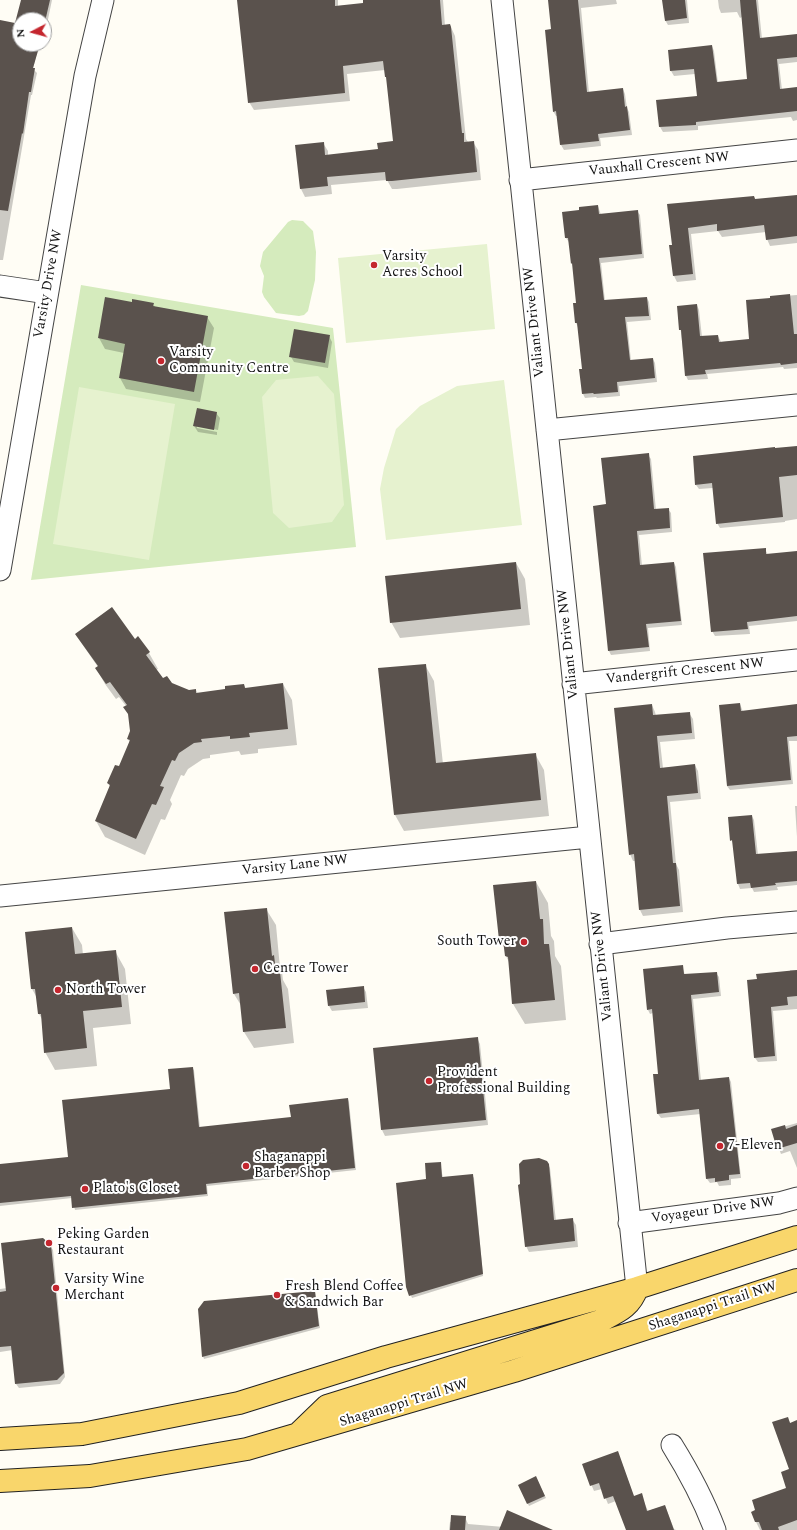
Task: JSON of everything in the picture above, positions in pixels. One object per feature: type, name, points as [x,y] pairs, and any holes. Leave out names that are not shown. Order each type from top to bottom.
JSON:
[{"type":"main road","points":[[0,1439],[82,1434],[239,1404],[386,1357],[637,1288],[797,1237]]},
{"type":"main road","name":"Shaganappi Trail NW","points":[[0,1481],[90,1476],[247,1449],[514,1370],[797,1280]]},
{"type":"main road","points":[[297,1435],[327,1406],[600,1321],[625,1308],[634,1296],[637,1288]]},
{"type":"street","name":"Varsity Drive NW","points":[[0,570],[85,76],[103,0]]},
{"type":"street","name":"Valiant Drive NW","points":[[502,0],[637,1288]]},
{"type":"street","name":"Vauxhall Crescent NW","points":[[520,180],[797,150]]},
{"type":"street","points":[[0,286],[47,294]]},
{"type":"street","points":[[547,430],[797,405]]},
{"type":"street","name":"Vandergrift Crescent NW","points":[[573,684],[797,660]]},
{"type":"street","name":"Varsity Lane NW","points":[[0,896],[589,837]]},
{"type":"street","points":[[600,944],[727,928],[797,922]]},
{"type":"street","name":"Voyageur Drive NW","points":[[629,1223],[779,1203],[797,1198]]},
{"type":"street","points":[[672,1445],[695,1482],[715,1530]]},
{"type":"green space","points":[[292,220],[303,221],[313,231],[316,252],[315,280],[308,311],[304,315],[299,316],[276,313],[262,292],[264,276],[260,266],[263,252],[288,222]]},
{"type":"green space","points":[[487,244],[495,329],[346,343],[338,258]]},
{"type":"green space","points":[[81,285],[333,328],[356,547],[31,580]]},
{"type":"green space","points":[[318,376],[334,394],[344,505],[332,522],[289,528],[273,513],[262,397],[276,380]]},
{"type":"green space","points":[[504,380],[522,525],[386,540],[380,489],[384,468],[396,429],[420,406],[457,386]]},
{"type":"green space","points":[[79,387],[175,404],[149,560],[53,544]]},
{"type":"building","points":[[21,0],[50,0],[47,12],[18,12]]},
{"type":"building","points":[[237,0],[335,0],[335,6],[363,3],[363,0],[440,0],[442,25],[450,24],[451,27],[462,133],[464,133],[464,142],[474,141],[477,172],[392,181],[386,181],[385,172],[327,177],[328,186],[300,189],[295,145],[324,142],[325,155],[378,149],[377,143],[393,141],[383,61],[343,66],[345,93],[248,103]]},
{"type":"building","points":[[548,0],[578,0],[587,92],[623,88],[630,130],[598,134],[599,141],[560,145],[556,111],[553,112],[545,30],[551,29]]},
{"type":"building","points":[[662,0],[685,0],[687,18],[665,21]]},
{"type":"building","points":[[740,0],[756,0],[760,38],[797,34],[797,57],[777,59],[780,89],[797,87],[797,111],[696,122],[696,125],[659,127],[656,100],[697,96],[694,69],[670,71],[668,50],[712,45],[717,82],[747,79]]},
{"type":"building","points":[[0,20],[12,22],[12,52],[38,52],[33,68],[35,68],[31,92],[29,92],[23,134],[22,133],[8,211],[0,210]]},
{"type":"building","points":[[797,195],[797,236],[766,240],[764,225],[717,231],[717,224],[688,228],[693,274],[673,276],[669,245],[672,245],[667,204],[754,196],[755,199]]},
{"type":"building","points":[[598,205],[599,214],[638,210],[642,254],[599,258],[604,300],[647,297],[649,316],[625,317],[630,360],[653,358],[655,378],[617,382],[618,392],[582,394],[579,369],[582,369],[577,323],[575,323],[573,303],[576,303],[572,263],[571,264],[568,238],[565,238],[562,212],[579,210],[579,207]]},
{"type":"building","points":[[790,294],[794,334],[797,334],[797,363],[781,365],[780,363],[705,370],[706,374],[685,376],[681,330],[679,330],[677,306],[697,304],[700,336],[718,335],[719,342],[749,339],[746,300],[770,298],[770,296]]},
{"type":"building","name":"Varsity Community Centre","points":[[105,297],[132,302],[132,299],[154,303],[153,306],[208,316],[194,392],[119,378],[125,344],[98,338]]},
{"type":"building","points":[[294,329],[330,335],[325,363],[289,357]]},
{"type":"building","points":[[197,408],[217,412],[214,430],[193,426]]},
{"type":"building","points":[[797,446],[797,475],[779,477],[783,517],[716,524],[712,483],[695,485],[693,456]]},
{"type":"building","points":[[649,453],[654,509],[669,508],[670,528],[637,531],[640,565],[674,562],[681,621],[646,624],[649,647],[608,651],[593,506],[606,504],[601,458]]},
{"type":"building","points":[[766,548],[766,554],[797,551],[797,616],[747,622],[748,629],[711,632],[703,553]]},
{"type":"building","points":[[516,562],[521,609],[390,623],[385,576]]},
{"type":"building","points":[[112,607],[135,639],[138,636],[150,652],[146,655],[163,678],[167,676],[172,683],[189,690],[196,689],[196,693],[225,689],[225,686],[244,684],[245,688],[283,683],[288,729],[249,733],[250,737],[230,739],[230,736],[201,739],[202,742],[194,743],[179,753],[175,761],[172,760],[160,786],[164,787],[156,805],[152,804],[136,839],[95,821],[110,785],[107,783],[115,765],[119,766],[130,740],[127,739],[130,731],[128,714],[123,707],[127,705],[110,682],[106,684],[95,668],[98,666],[75,634]]},
{"type":"building","points":[[426,664],[436,763],[536,753],[541,800],[394,815],[378,668]]},
{"type":"building","points":[[740,703],[741,711],[797,704],[797,736],[787,737],[791,780],[727,786],[719,705]]},
{"type":"building","points":[[652,704],[653,715],[690,712],[692,733],[657,736],[660,768],[695,764],[698,793],[667,796],[673,863],[676,863],[680,906],[639,910],[634,854],[629,855],[614,708]]},
{"type":"building","points":[[752,815],[756,854],[797,851],[797,881],[775,883],[776,885],[751,888],[750,883],[737,884],[732,840],[730,841],[728,817]]},
{"type":"building","name":"South Tower","points":[[536,881],[540,919],[543,919],[544,944],[549,944],[555,1000],[512,1004],[508,957],[505,956],[503,940],[499,940],[493,885]]},
{"type":"building","name":"Centre Tower","points":[[267,908],[272,956],[274,955],[276,972],[280,972],[286,1028],[243,1032],[239,993],[233,994],[224,912]]},
{"type":"building","name":"North Tower","points":[[72,927],[75,954],[116,950],[122,1007],[83,1011],[87,1048],[44,1053],[41,1014],[38,1014],[35,989],[31,989],[25,932]]},
{"type":"building","points":[[683,965],[684,974],[717,972],[719,992],[691,995],[699,1080],[729,1077],[740,1174],[729,1175],[729,1180],[715,1182],[715,1178],[706,1179],[699,1109],[657,1114],[653,1074],[658,1074],[652,1009],[647,1010],[643,969]]},
{"type":"building","points":[[797,970],[797,996],[787,997],[788,1005],[771,1007],[775,1056],[754,1058],[747,980],[757,979],[756,974]]},
{"type":"building","points":[[364,986],[365,1002],[328,1006],[326,990]]},
{"type":"building","name":"Provident Professional Building","points":[[478,1037],[486,1120],[381,1130],[373,1048]]},
{"type":"building","points":[[193,1067],[199,1127],[291,1117],[289,1105],[348,1098],[355,1168],[206,1184],[207,1194],[72,1208],[71,1196],[0,1203],[0,1164],[68,1157],[62,1100],[170,1089],[168,1069]]},
{"type":"building","points":[[785,1125],[786,1129],[797,1125],[797,1143],[777,1149],[771,1129]]},
{"type":"building","points":[[539,1158],[547,1161],[549,1164],[554,1220],[573,1218],[575,1241],[525,1247],[518,1185],[520,1184],[519,1164],[523,1160]]},
{"type":"building","points":[[441,1162],[442,1177],[473,1174],[483,1274],[409,1296],[406,1287],[396,1183],[426,1179],[425,1163]]},
{"type":"building","points":[[43,1238],[51,1245],[64,1373],[57,1380],[15,1384],[11,1346],[0,1347],[0,1292],[6,1291],[1,1243]]},
{"type":"building","points":[[315,1291],[319,1326],[202,1357],[198,1309],[204,1301]]},
{"type":"building","points":[[788,1417],[790,1423],[797,1420],[797,1520],[778,1527],[779,1530],[762,1530],[759,1522],[755,1522],[751,1512],[755,1510],[752,1500],[786,1488],[781,1472],[789,1469],[772,1422]]},
{"type":"building","points":[[618,1451],[634,1496],[642,1493],[647,1511],[665,1505],[674,1530],[626,1530],[613,1496],[604,1499],[599,1483],[590,1486],[582,1464]]},
{"type":"building","points":[[536,1476],[545,1496],[527,1504],[518,1485]]},
{"type":"building","points":[[507,1510],[553,1530],[499,1530]]},
{"type":"building","points":[[451,1515],[466,1516],[465,1530],[450,1530]]},
{"type":"place","name":"Varsity Acres School","points":[[374,265]]},
{"type":"place","name":"Varsity Community Centre","points":[[161,361]]},
{"type":"place","name":"South Tower","points":[[524,942]]},
{"type":"place","name":"Centre Tower","points":[[255,969]]},
{"type":"place","name":"North Tower","points":[[58,990]]},
{"type":"place","name":"Provident Professional Building","points":[[429,1081]]},
{"type":"place","name":"7-Eleven","points":[[720,1146]]},
{"type":"place","name":"Shaganappi Barber Shop","points":[[246,1166]]},
{"type":"place","name":"Plato's Closet","points":[[85,1189]]},
{"type":"place","name":"Peking Garden Restaurant","points":[[49,1243]]},
{"type":"place","name":"Varsity Wine Merchant","points":[[56,1288]]},
{"type":"place","name":"Fresh Blend Coffee & Sandwich Bar","points":[[277,1295]]}]
